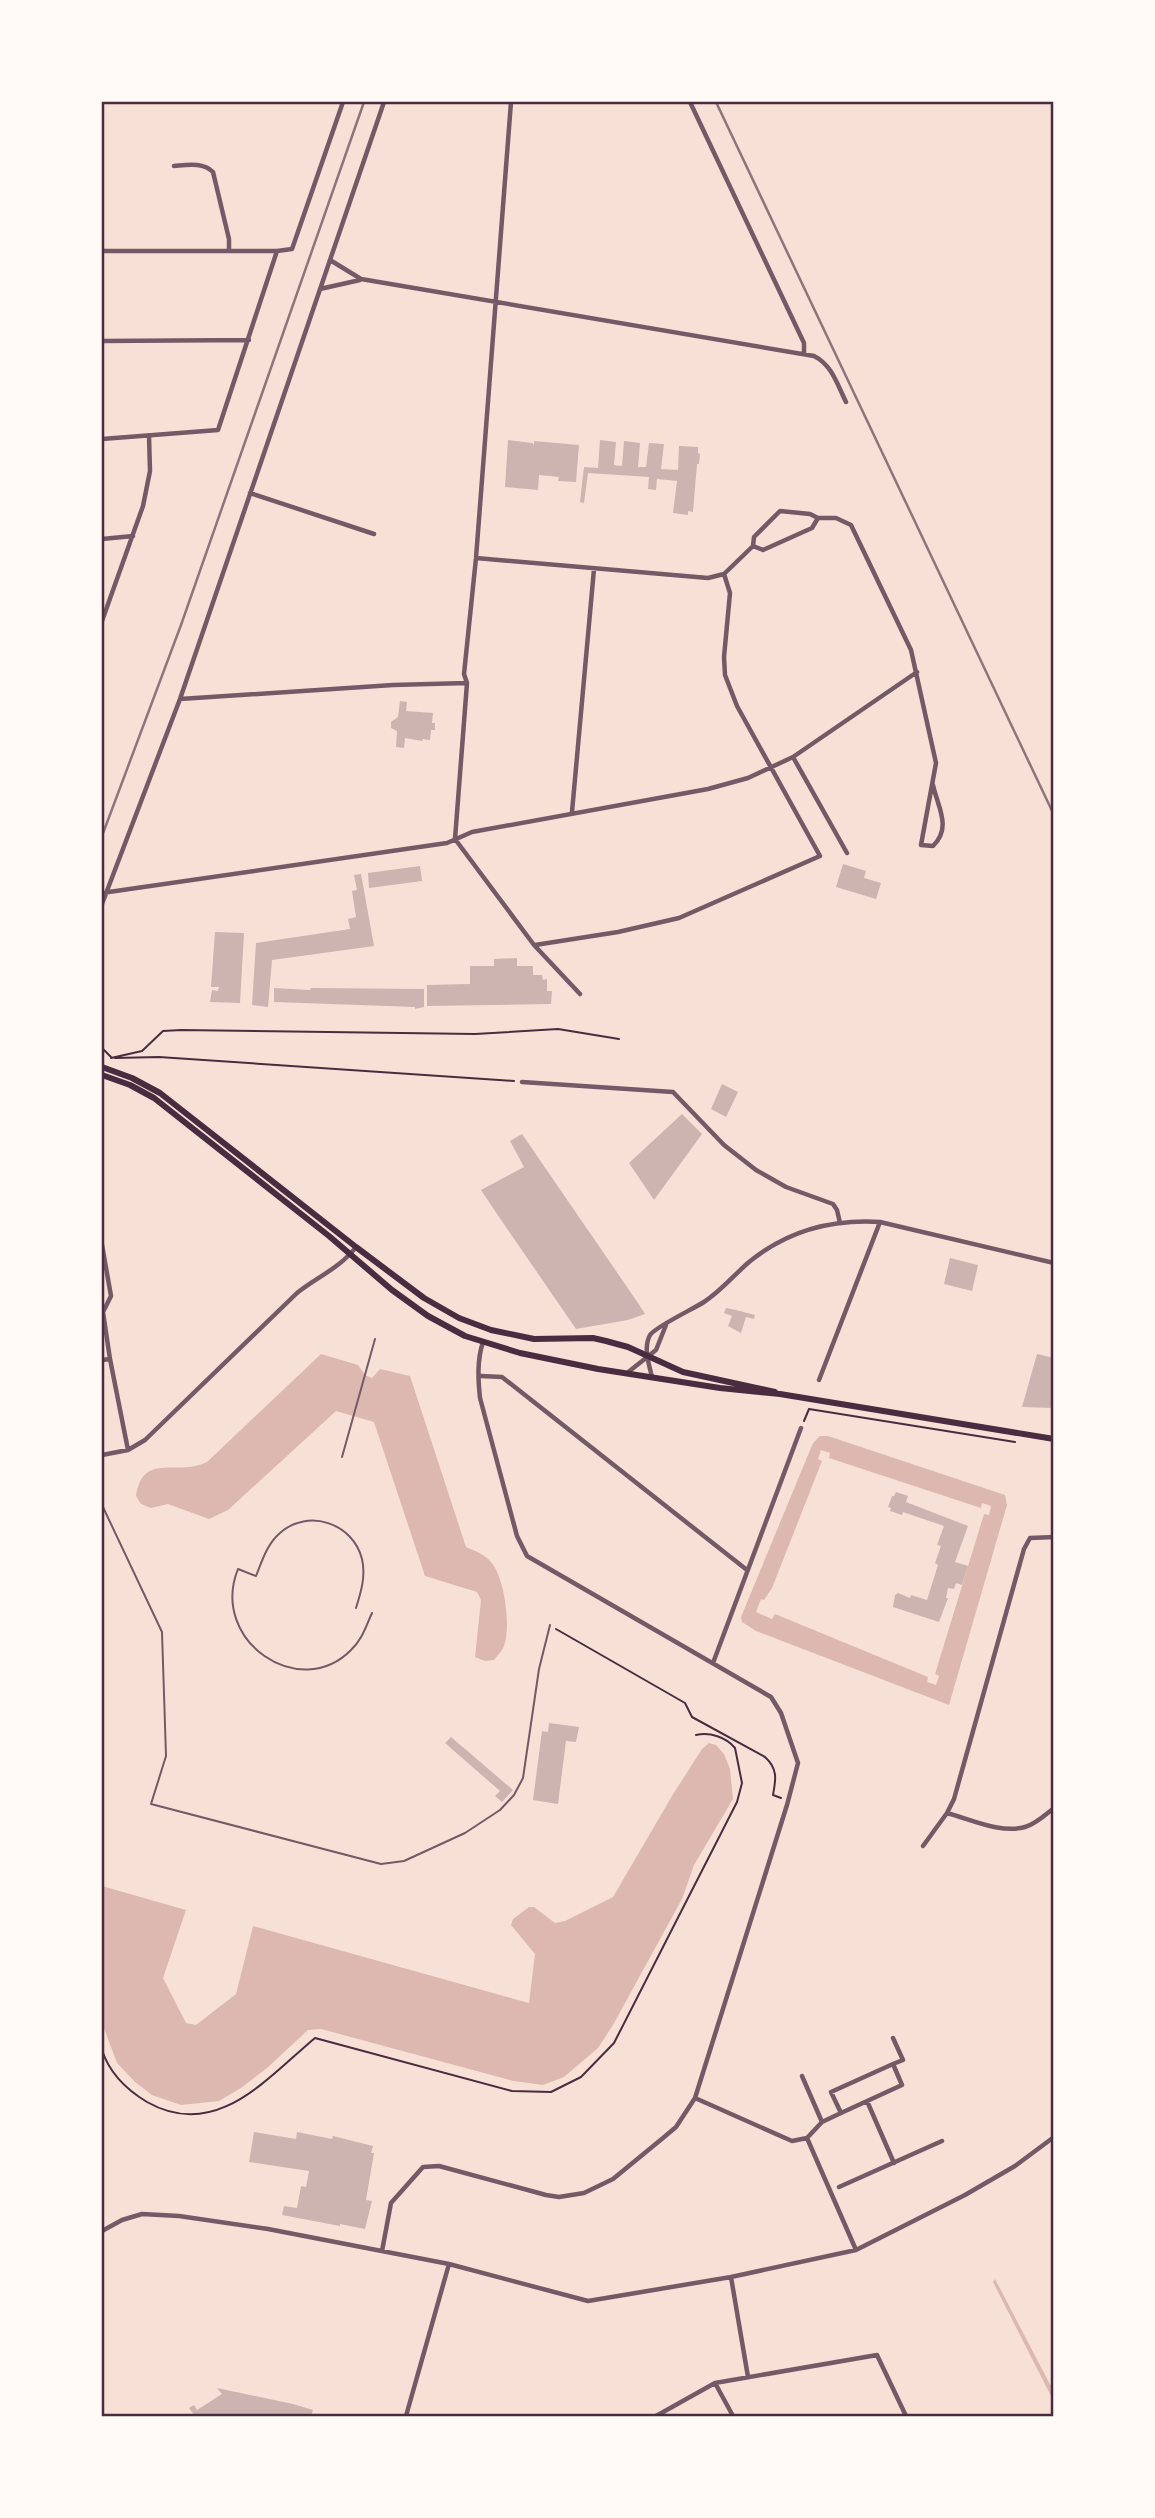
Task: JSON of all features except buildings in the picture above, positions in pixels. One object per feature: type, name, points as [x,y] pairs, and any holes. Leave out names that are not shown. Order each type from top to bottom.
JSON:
[{"type":"main road","points":[[102,1067],[132,1077],[160,1093],[424,1298],[475,1325],[534,1339],[593,1338],[628,1347],[683,1373],[763,1388],[780,1394]]},
{"type":"main road","points":[[102,1075],[130,1085],[154,1098],[428,1316],[445,1327],[483,1342],[541,1358],[626,1373],[720,1388],[780,1394],[1054,1438]]},
{"type":"street","points":[[102,251],[289,250],[295,244],[343,102]]},
{"type":"street","points":[[102,904],[104,892],[180,698],[384,102]]},
{"type":"street","points":[[511,102],[476,558],[464,674],[467,683],[456,839],[534,945],[580,994]]},
{"type":"street","points":[[690,102],[804,342],[804,354]]},
{"type":"street","points":[[174,166],[202,165],[213,172],[229,239],[229,251]]},
{"type":"street","points":[[102,439],[218,430],[277,251]]},
{"type":"street","points":[[330,260],[361,279],[804,354],[818,358],[828,365],[846,402]]},
{"type":"street","points":[[320,289],[361,279]]},
{"type":"street","points":[[102,341],[249,340]]},
{"type":"street","points":[[102,621],[143,506],[150,471],[149,436]]},
{"type":"street","points":[[250,493],[374,534]]},
{"type":"street","points":[[476,558],[708,578],[724,574],[753,546],[754,537],[780,511],[810,514],[818,518],[836,518],[851,525],[911,650],[917,672],[936,764],[921,845],[933,846],[941,838],[945,828],[933,785]]},
{"type":"street","points":[[753,546],[763,550],[812,528],[818,518]]},
{"type":"street","points":[[102,538],[133,536]]},
{"type":"street","points":[[572,812],[594,569]]},
{"type":"street","points":[[534,945],[618,932],[679,918],[820,856],[737,706],[724,676],[730,593],[724,574]]},
{"type":"street","points":[[104,892],[447,843],[472,832],[708,789],[772,768],[793,757],[917,672]]},
{"type":"street","points":[[180,698],[467,683]]},
{"type":"street","points":[[793,757],[847,853]]},
{"type":"street","points":[[522,1082],[673,1092],[742,1160],[786,1187],[833,1204],[840,1223]]},
{"type":"street","points":[[819,1380],[880,1222]]},
{"type":"street","points":[[652,1377],[646,1346],[651,1334],[660,1325],[667,1324],[707,1300],[751,1260],[804,1231],[840,1223],[880,1222],[1054,1263]]},
{"type":"street","points":[[102,1245],[111,1296],[102,1312],[128,1450]]},
{"type":"street","points":[[102,1455],[128,1450],[145,1440],[297,1293],[344,1263],[356,1247]]},
{"type":"street","points":[[626,1373],[656,1350],[667,1324]]},
{"type":"street","points":[[382,2251],[391,2203],[423,2166],[439,2166],[559,2197],[584,2193],[613,2179],[676,2127],[695,2098],[798,1763],[776,1702],[765,1693],[527,1556],[519,1544],[480,1398],[481,1376],[478,1360],[483,1342]]},
{"type":"street","points":[[102,1360],[110,1359]]},
{"type":"street","points":[[481,1376],[502,1377],[747,1570]]},
{"type":"street","points":[[712,1664],[801,1428]]},
{"type":"street","points":[[923,1846],[954,1799],[1024,1549],[1027,1542],[1035,1537],[1054,1537]]},
{"type":"street","points":[[947,1813],[1012,1829],[1026,1827],[1054,1808]]},
{"type":"street","points":[[841,2113],[831,2092],[903,2060],[892,2038]]},
{"type":"street","points":[[695,2098],[792,2141],[807,2138],[822,2122],[902,2085],[893,2064]]},
{"type":"street","points":[[802,2076],[822,2122]]},
{"type":"street","points":[[867,2101],[894,2163]]},
{"type":"street","points":[[102,2231],[134,2217],[163,2213],[268,2229],[449,2264],[588,2301],[731,2277],[856,2250],[965,2195],[1015,2166],[1054,2137]]},
{"type":"street","points":[[807,2138],[856,2250]]},
{"type":"street","points":[[839,2187],[942,2141]]},
{"type":"street","points":[[406,2417],[449,2264]]},
{"type":"street","points":[[731,2277],[748,2377]]},
{"type":"street","points":[[656,2417],[715,2383],[877,2355],[906,2417]]},
{"type":"street","points":[[715,2383],[733,2417]]},
{"type":"lane","points":[[342,1457],[375,1339]]},
{"type":"lane","points":[[102,1505],[162,1632],[166,1756],[151,1804],[381,1864],[404,1861],[420,1855],[484,1822],[514,1795],[521,1783],[539,1668],[550,1625]]},
{"type":"lane","points":[[325,1522],[327,1514]]},
{"type":"lane","points":[[356,1608],[363,1582],[362,1556],[347,1533],[336,1525],[306,1520],[296,1522],[281,1531],[268,1547],[256,1576],[238,1569],[232,1598],[237,1625],[254,1648],[278,1664],[296,1669],[316,1668],[334,1662],[350,1652],[361,1638],[372,1613]]},
{"type":"path","points":[[111,1058],[142,1051],[160,1033],[181,1030],[475,1034],[558,1029],[619,1039]]},
{"type":"path","points":[[102,1048],[111,1058],[159,1057],[522,1082]]},
{"type":"path","points":[[801,1428],[809,1409],[1020,1442]]},
{"type":"path","points":[[550,1625],[685,1703],[695,1718],[765,1757],[777,1776],[773,1795]]},
{"type":"path","points":[[102,2050],[116,2075],[128,2089],[164,2112],[184,2115],[202,2115],[234,2105],[315,2038],[512,2091],[551,2092],[581,2077],[614,2043],[737,1802],[742,1783],[735,1748],[719,1736],[701,1733],[696,1735]]},
{"type":"shaded area","points":[[321,1354],[358,1365],[365,1375],[372,1378],[380,1369],[410,1376],[466,1547],[488,1559],[500,1578],[507,1627],[504,1646],[494,1660],[485,1661],[475,1657],[481,1600],[477,1592],[425,1576],[374,1422],[336,1411],[228,1510],[209,1519],[168,1504],[151,1508],[141,1504],[136,1496],[140,1482],[154,1469],[196,1466],[207,1462]]},
{"type":"shaded area","points":[[820,1436],[828,1436],[1005,1495],[1007,1505],[949,1705],[756,1631],[742,1622],[741,1617],[813,1443]],"holes":[[[821,1450],[830,1453],[829,1458],[981,1508],[982,1503],[991,1506],[989,1515],[984,1514],[935,1674],[939,1676],[936,1685],[927,1682],[928,1677],[775,1614],[772,1619],[756,1612],[761,1599],[764,1600],[772,1588],[822,1461],[818,1459]]]},
{"type":"shaded area","points":[[709,1743],[716,1745],[724,1754],[730,1769],[733,1799],[694,1865],[682,1899],[613,2025],[598,2048],[564,2077],[543,2085],[514,2081],[321,2029],[308,2030],[267,2068],[219,2101],[181,2105],[152,2095],[117,2063],[102,2023],[102,1886],[186,1910],[163,1978],[186,2023],[196,2025],[236,1994],[253,1926],[529,2003],[535,1954],[511,1925],[513,1919],[529,1907],[534,1907],[555,1923],[565,1921],[613,1897],[672,1796],[702,1749]]},
{"type":"shaded area","points":[[995,2279],[1053,2390],[1053,2400],[993,2282]]},
{"type":"railway","points":[[102,836],[181,625],[364,102]]},
{"type":"railway","points":[[716,102],[1054,815]]}]
